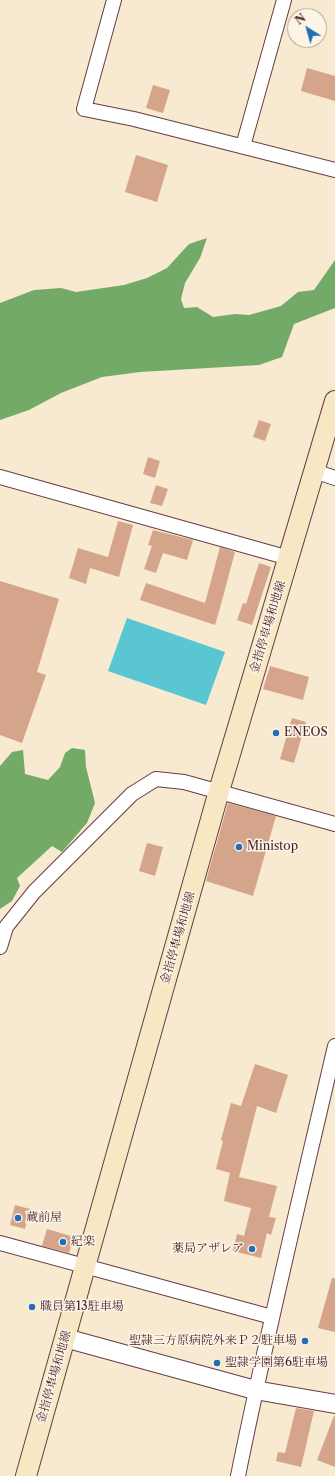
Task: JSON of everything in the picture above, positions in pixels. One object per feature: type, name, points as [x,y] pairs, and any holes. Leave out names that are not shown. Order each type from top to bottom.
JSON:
[{"type":"main road","name":"金指停車場和地線","points":[[26,1476],[84,1266],[220,791],[335,401]]},
{"type":"street","points":[[114,0],[84,109],[134,119],[335,170]]},
{"type":"street","points":[[243,146],[284,0]]},
{"type":"street","points":[[314,471],[335,478]]},
{"type":"street","points":[[0,477],[289,558]]},
{"type":"street","points":[[0,947],[3,928],[34,892],[132,794],[156,779],[184,782],[220,791],[335,824]]},
{"type":"street","points":[[238,1476],[255,1390],[335,1046]]},
{"type":"street","points":[[0,1244],[272,1317]]},
{"type":"street","points":[[65,1338],[255,1390],[335,1404]]},
{"type":"green space","points":[[207,238],[200,258],[185,283],[181,299],[184,308],[197,307],[213,317],[235,314],[249,315],[281,306],[298,292],[314,290],[335,260],[335,308],[294,324],[282,357],[259,365],[140,372],[102,377],[61,393],[29,410],[0,420],[0,303],[34,290],[61,288],[76,292],[124,285],[147,278],[167,268],[189,244]]},
{"type":"green space","points":[[72,748],[85,750],[86,767],[95,803],[87,823],[62,852],[52,846],[17,878],[20,886],[12,901],[0,909],[0,766],[12,752],[23,750],[25,774],[48,780],[60,767],[65,753]]},
{"type":"water","points":[[127,618],[225,652],[206,705],[108,671]]},
{"type":"building","points":[[307,68],[335,76],[335,101],[301,91]]},
{"type":"building","points":[[153,85],[170,90],[163,113],[146,108]]},
{"type":"building","points":[[136,155],[168,165],[157,202],[125,192]]},
{"type":"building","points":[[259,420],[271,424],[265,441],[253,437]]},
{"type":"building","points":[[148,457],[160,461],[155,478],[143,474]]},
{"type":"building","points":[[156,485],[168,489],[162,506],[150,503]]},
{"type":"building","points":[[118,521],[133,525],[119,577],[90,568],[86,584],[69,578],[78,548],[108,557]]},
{"type":"building","points":[[153,530],[193,540],[187,560],[163,553],[156,573],[144,569],[152,546],[148,545]]},
{"type":"building","points":[[220,547],[235,552],[215,625],[140,600],[146,583],[205,603]]},
{"type":"building","points":[[259,563],[271,567],[252,625],[237,620],[243,603],[246,604]]},
{"type":"building","points":[[0,581],[59,599],[37,672],[46,675],[22,743],[0,735]]},
{"type":"building","points":[[270,666],[309,677],[303,700],[263,689]]},
{"type":"building","points":[[292,718],[306,722],[294,763],[280,759]]},
{"type":"building","name":"Ministop","points":[[228,803],[276,816],[253,896],[206,881]]},
{"type":"building","points":[[147,843],[163,847],[155,876],[139,871]]},
{"type":"building","points":[[255,1064],[288,1075],[276,1113],[257,1106],[239,1177],[277,1186],[269,1217],[276,1218],[271,1235],[267,1233],[261,1258],[233,1251],[237,1234],[244,1236],[251,1208],[224,1201],[230,1173],[216,1169],[223,1141],[221,1140],[231,1103],[241,1106]]},
{"type":"building","points":[[15,1205],[30,1209],[25,1229],[10,1225]]},
{"type":"building","points":[[47,1229],[74,1237],[69,1253],[42,1246]]},
{"type":"building","points":[[332,1278],[335,1278],[335,1332],[318,1328]]},
{"type":"building","points":[[296,1408],[314,1411],[301,1467],[276,1461],[278,1452],[285,1453]]},
{"type":"building","points":[[335,1416],[335,1467],[317,1460]]},
{"type":"place","name":"ENEOS","points":[[276,733]]},
{"type":"place","name":"Ministop","points":[[239,847]]},
{"type":"place","name":"蔵前屋","points":[[18,1218]]},
{"type":"place","name":"紀楽","points":[[63,1242]]},
{"type":"place","name":"薬局アザレア","points":[[252,1249]]},
{"type":"place","name":"職員第13駐車場","points":[[32,1307]]},
{"type":"place","name":"聖隷三方原病院外来Ｐ２駐車場","points":[[305,1341]]},
{"type":"place","name":"聖隷学園第6駐車場","points":[[217,1363]]}]
